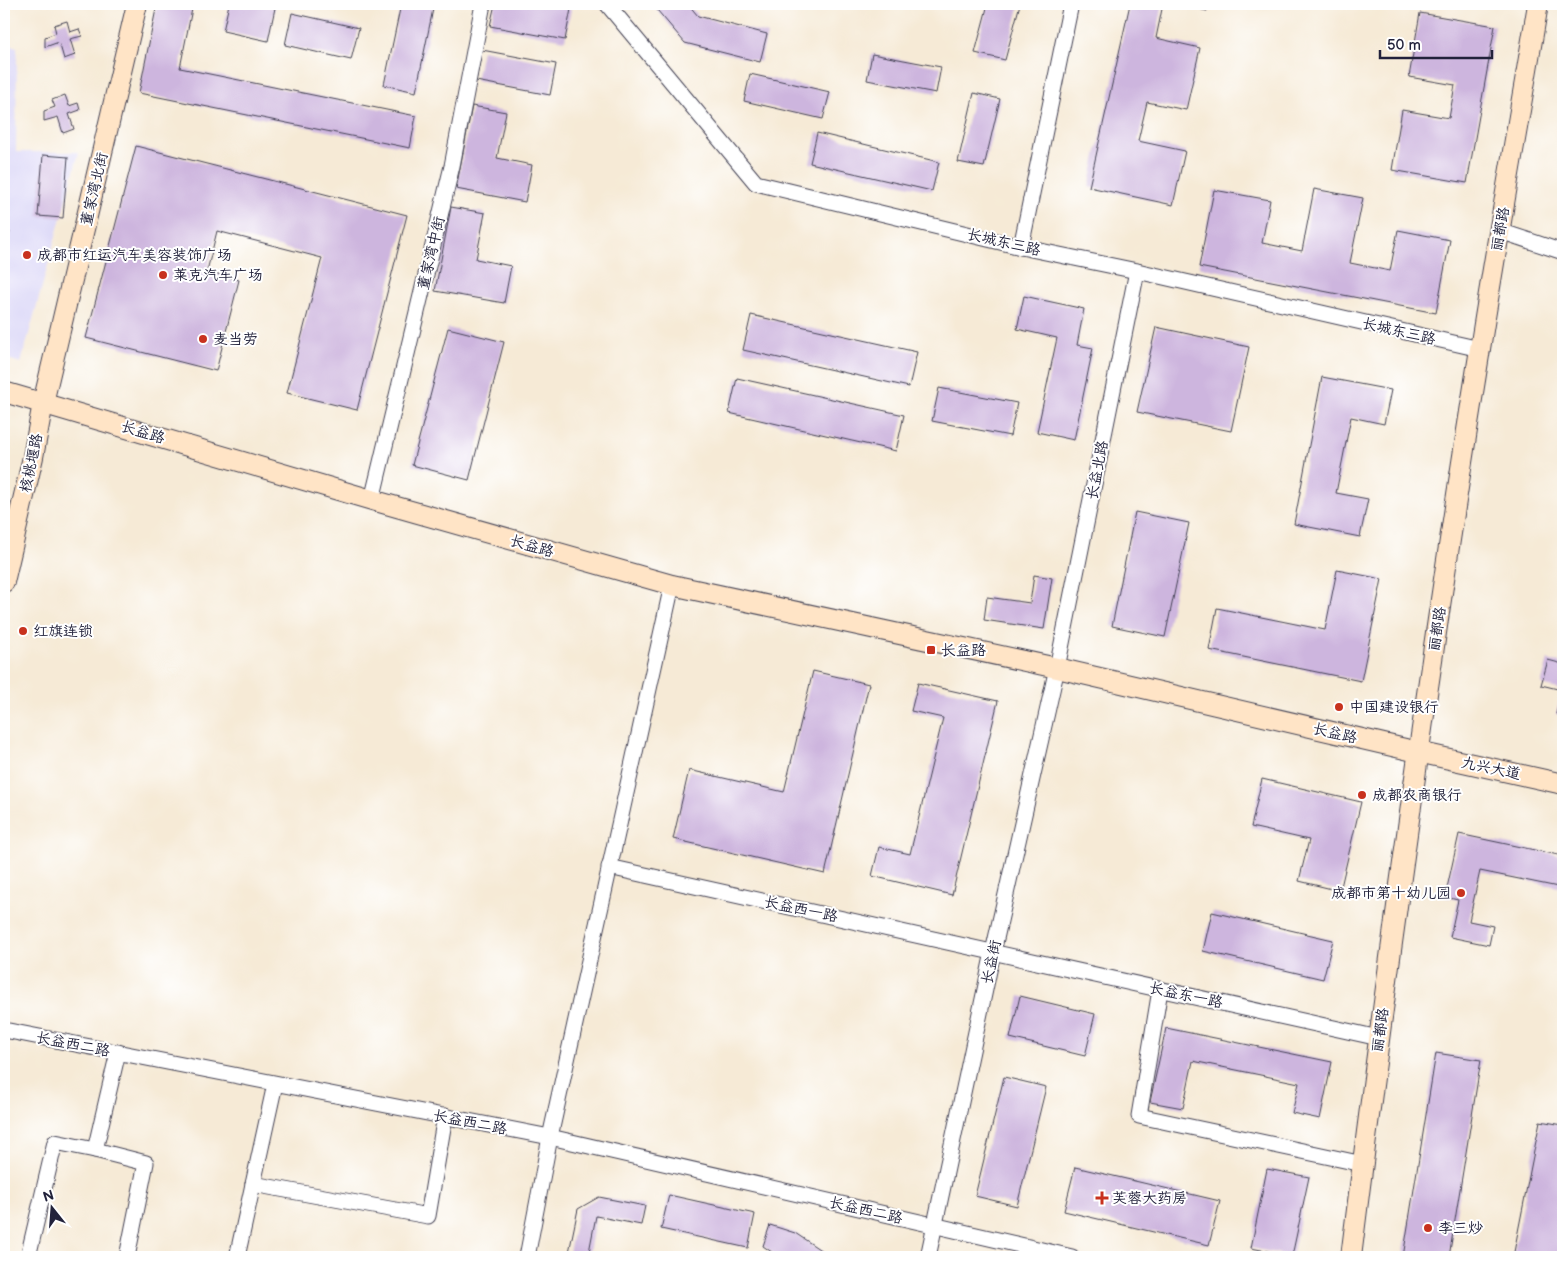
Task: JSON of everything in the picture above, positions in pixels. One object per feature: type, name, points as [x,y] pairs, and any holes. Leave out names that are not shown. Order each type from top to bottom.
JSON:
[{"type":"street","name":"董家湾北街","points":[[44,403],[137,4]]},
{"type":"street","name":"董家湾中街","points":[[372,500],[452,166],[483,4]]},
{"type":"street","name":"长城东三路","points":[[607,4],[756,183],[1021,247],[1480,349]]},
{"type":"street","points":[[1021,247],[1071,4]]},
{"type":"street","name":"丽都路","points":[[1351,1257],[1418,752],[1480,349],[1538,4]]},
{"type":"street","points":[[1500,231],[1563,252]]},
{"type":"street","name":"长益北路","points":[[1057,668],[1136,272]]},
{"type":"street","name":"长益路","points":[[4,392],[372,500],[672,585],[1057,668],[1418,752]]},
{"type":"street","name":"核桃堰路","points":[[4,582],[44,403]]},
{"type":"street","points":[[527,1257],[550,1137],[672,585]]},
{"type":"street","name":"长益街","points":[[928,1257],[993,952],[1057,668]]},
{"type":"street","name":"九兴大道","points":[[1418,752],[1563,784]]},
{"type":"street","name":"长益西一路","points":[[609,867],[993,952]]},
{"type":"street","name":"长益东一路","points":[[993,952],[1379,1038]]},
{"type":"street","points":[[1160,990],[1139,1116],[1363,1164]]},
{"type":"street","name":"长益西二路","points":[[4,1030],[550,1137],[1072,1257]]},
{"type":"street","points":[[95,1150],[118,1052]]},
{"type":"street","points":[[237,1257],[275,1084]]},
{"type":"street","points":[[253,1184],[428,1216],[444,1116]]},
{"type":"street","points":[[28,1257],[55,1142],[146,1163],[127,1257]]},
{"type":"shaded area","name":"成都市红运汽车美容装饰广场","points":[[4,43],[17,47],[16,152],[79,152],[21,363],[4,358]]},
{"type":"building","points":[[157,4],[193,4],[180,68],[416,116],[410,148],[139,93]]},
{"type":"building","points":[[229,4],[254,4],[275,8],[268,41],[223,31]]},
{"type":"building","points":[[401,4],[434,4],[416,92],[384,85]]},
{"type":"building","points":[[495,4],[541,4],[571,9],[565,40],[490,26]]},
{"type":"building","points":[[652,4],[688,4],[698,16],[767,34],[760,62],[685,43]]},
{"type":"building","points":[[988,4],[1020,4],[1005,60],[975,53]]},
{"type":"building","points":[[1130,4],[1163,4],[1156,38],[1200,48],[1186,110],[1147,102],[1138,141],[1185,151],[1173,205],[1089,187]]},
{"type":"building","points":[[1177,4],[1208,4],[1207,11]]},
{"type":"building","points":[[292,13],[359,28],[351,60],[285,45]]},
{"type":"building","points":[[1420,13],[1495,26],[1467,183],[1392,170],[1402,110],[1449,118],[1455,85],[1409,77]]},
{"type":"building","points":[[67,21],[70,32],[79,29],[82,36],[70,39],[75,55],[64,59],[59,42],[45,47],[45,37],[56,33],[54,25]]},
{"type":"building","points":[[482,50],[556,64],[550,95],[476,81]]},
{"type":"building","points":[[872,54],[941,67],[936,93],[867,80]]},
{"type":"building","points":[[750,74],[830,92],[823,119],[744,101]]},
{"type":"building","points":[[974,93],[1000,99],[984,167],[958,162]]},
{"type":"building","points":[[65,95],[69,106],[78,103],[80,110],[69,114],[74,129],[63,133],[58,117],[44,121],[44,111],[55,107],[52,100]]},
{"type":"building","points":[[472,106],[506,112],[497,158],[532,165],[525,202],[456,189]]},
{"type":"building","points":[[817,133],[939,162],[932,191],[810,163]]},
{"type":"building","name":"莱克汽车广场","points":[[136,146],[407,215],[357,410],[287,393],[322,258],[217,231],[207,271],[239,280],[216,371],[86,338]]},
{"type":"building","points":[[43,155],[68,157],[63,218],[38,216]]},
{"type":"building","points":[[1314,189],[1363,198],[1350,263],[1390,271],[1398,230],[1450,240],[1436,313],[1199,267],[1214,190],[1270,200],[1262,243],[1302,251]]},
{"type":"building","points":[[451,207],[485,213],[476,259],[511,266],[504,303],[435,291]]},
{"type":"building","points":[[4,230],[10,232],[4,253]]},
{"type":"building","points":[[1024,296],[1084,309],[1077,345],[1093,348],[1074,440],[1037,432],[1057,338],[1017,329]]},
{"type":"building","points":[[751,315],[917,352],[909,387],[743,350]]},
{"type":"building","points":[[1156,327],[1249,347],[1231,431],[1137,412]]},
{"type":"building","points":[[448,328],[504,342],[469,480],[412,465]]},
{"type":"building","points":[[1322,377],[1391,390],[1384,424],[1351,417],[1336,493],[1368,499],[1360,537],[1294,524]]},
{"type":"building","points":[[737,378],[904,415],[896,451],[729,413]]},
{"type":"building","points":[[939,388],[1017,403],[1010,436],[932,421]]},
{"type":"building","points":[[1135,512],[1189,523],[1165,637],[1112,626]]},
{"type":"building","points":[[1337,570],[1382,579],[1361,681],[1209,650],[1217,608],[1325,630]]},
{"type":"building","points":[[1034,575],[1052,578],[1044,629],[984,620],[987,597],[1030,603]]},
{"type":"building","points":[[1548,660],[1563,664],[1563,716],[1556,714],[1562,690],[1541,685]]},
{"type":"building","points":[[813,671],[869,684],[825,874],[673,839],[689,770],[784,792]]},
{"type":"building","points":[[918,683],[998,701],[952,895],[872,876],[879,847],[910,854],[943,718],[911,711]]},
{"type":"building","points":[[1262,779],[1361,802],[1340,891],[1299,881],[1309,840],[1251,827]]},
{"type":"building","name":"成都市第十幼儿园","points":[[1459,834],[1563,856],[1563,888],[1480,871],[1469,921],[1493,926],[1489,945],[1450,937],[1458,900],[1445,897]]},
{"type":"building","points":[[1212,912],[1333,940],[1323,979],[1203,951]]},
{"type":"building","points":[[1020,996],[1095,1014],[1085,1056],[1010,1038]]},
{"type":"building","points":[[1166,1028],[1332,1062],[1320,1119],[1292,1113],[1299,1083],[1193,1061],[1183,1108],[1150,1102]]},
{"type":"building","points":[[1436,1053],[1481,1060],[1449,1257],[1403,1257]]},
{"type":"building","points":[[1004,1077],[1046,1087],[1017,1206],[975,1196]]},
{"type":"building","points":[[1540,1121],[1563,1125],[1563,1257],[1513,1257]]},
{"type":"building","points":[[1075,1167],[1220,1201],[1209,1245],[1064,1211]]},
{"type":"building","points":[[1267,1169],[1309,1177],[1292,1256],[1251,1248]]},
{"type":"building","points":[[669,1195],[755,1214],[748,1248],[661,1229]]},
{"type":"building","points":[[599,1197],[645,1206],[641,1225],[596,1216],[588,1257],[568,1257],[578,1209]]},
{"type":"building","points":[[770,1225],[795,1233],[831,1257],[779,1257],[763,1246]]},
{"type":"place","name":"成都市红运汽车美容装饰广场","points":[[27,255]]},
{"type":"place","name":"莱克汽车广场","points":[[163,275]]},
{"type":"place","name":"麦当劳","points":[[203,339]]},
{"type":"place","name":"红旗连锁","points":[[23,631]]},
{"type":"place","name":"长益路","points":[[931,650]]},
{"type":"place","name":"中国建设银行","points":[[1339,707]]},
{"type":"place","name":"成都农商银行","points":[[1362,795]]},
{"type":"place","name":"成都市第十幼儿园","points":[[1461,893]]},
{"type":"place","name":"芙蓉大药房","points":[[1102,1198]]},
{"type":"place","name":"李三炒","points":[[1428,1228]]}]
